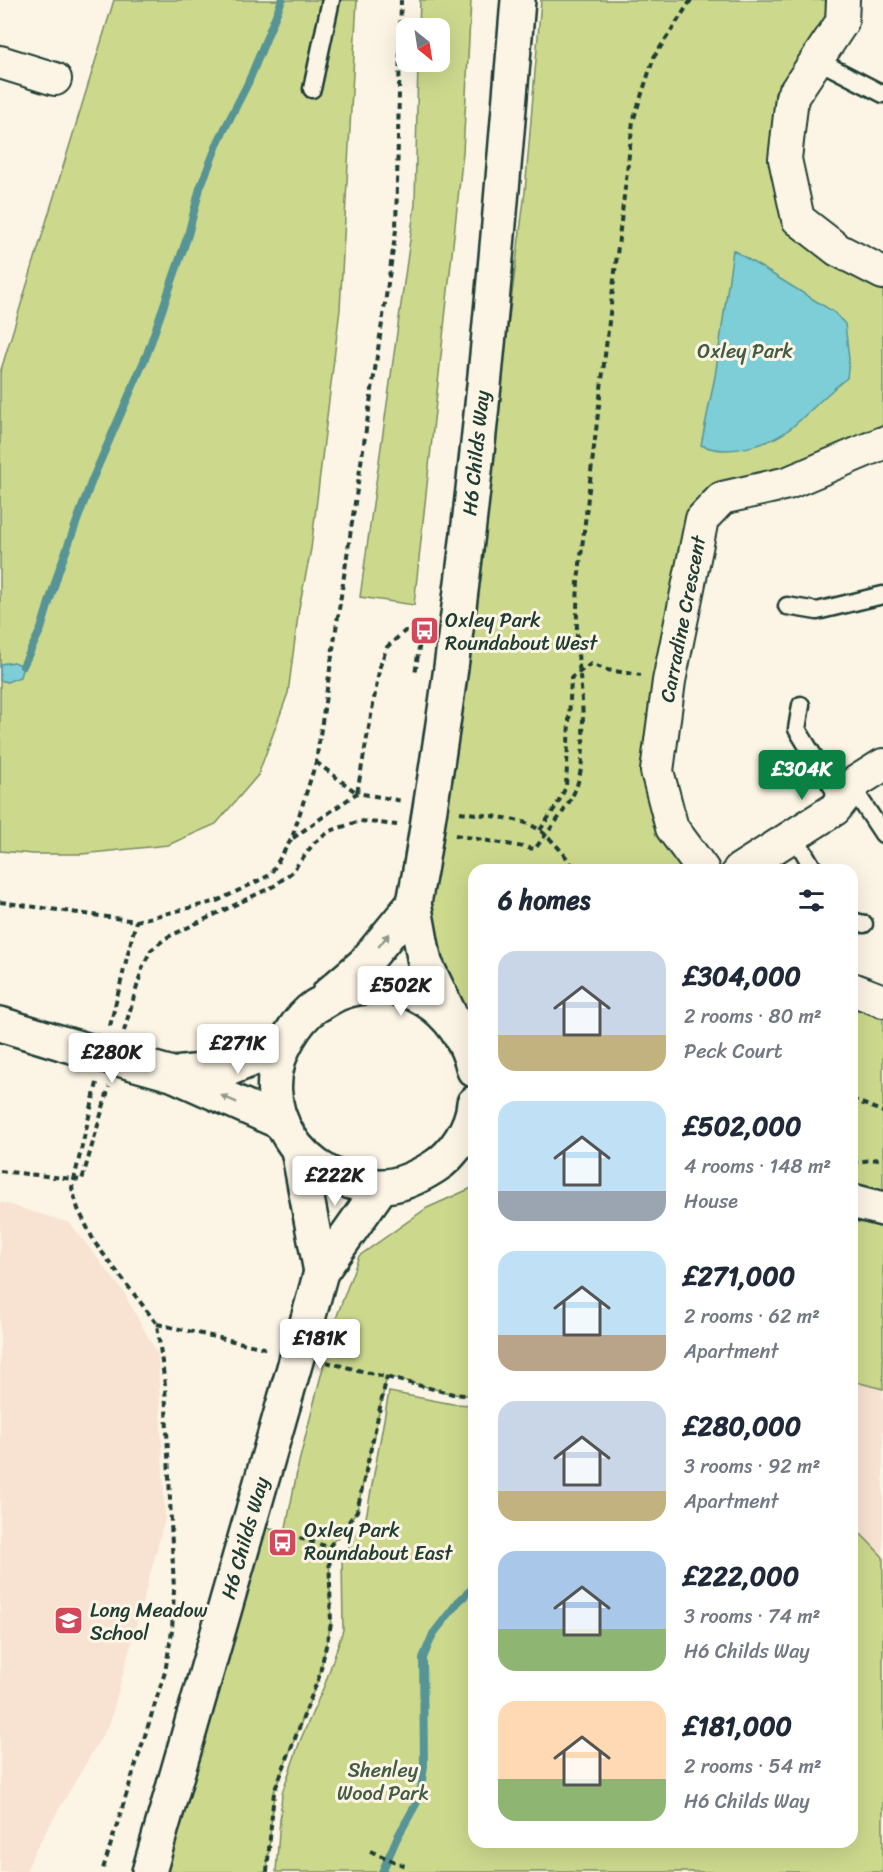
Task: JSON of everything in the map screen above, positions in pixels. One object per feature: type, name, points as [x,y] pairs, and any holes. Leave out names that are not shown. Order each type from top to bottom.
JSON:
[{"type":"street","name":"H6 Childs Way","points":[[454,1023],[425,963],[414,903],[456,641],[501,207],[518,0]]},
{"type":"street","points":[[843,0],[842,22],[792,97],[785,159],[798,219],[838,250],[883,273]]},
{"type":"street","points":[[0,62],[55,79]]},
{"type":"street","name":"Carradine Crescent","points":[[699,864],[672,828],[657,771],[669,681],[702,519],[722,498],[788,483],[883,443]]},
{"type":"street","points":[[748,864],[835,809],[847,794],[883,765]]},
{"type":"street","name":"H6 Childs Way","points":[[321,1272],[290,1137],[276,1098],[276,1071],[284,1046],[296,1026],[364,964],[414,903]]},
{"type":"street","points":[[312,1009],[339,993],[370,986],[401,989],[430,1002],[454,1023],[468,1047]]},
{"type":"street","points":[[858,991],[883,1001]]},
{"type":"street","points":[[0,1024],[172,1074],[290,1137],[322,1171],[350,1183],[381,1186],[413,1180],[440,1163],[462,1139],[468,1124]]},
{"type":"street","points":[[172,1074],[231,1068],[284,1046]]},
{"type":"street","name":"H6 Childs Way","points":[[149,1872],[321,1272],[381,1186]]},
{"type":"street","points":[[858,1203],[883,1209]]},
{"type":"lane","points":[[312,89],[331,0]]},
{"type":"lane","points":[[817,60],[883,94]]},
{"type":"lane","points":[[787,606],[817,611],[883,595]]},
{"type":"lane","points":[[801,705],[797,729],[847,794],[883,834]]},
{"type":"lane","points":[[794,835],[811,864]]},
{"type":"path","points":[[0,902],[136,921],[217,901],[270,875],[292,838],[316,762],[396,230],[400,0]]},
{"type":"path","points":[[316,762],[357,793],[380,666],[387,647],[405,631],[421,634],[415,675]]},
{"type":"path","points":[[540,830],[566,787],[571,678],[591,664],[607,670],[669,681]]},
{"type":"path","points":[[109,1034],[136,921]]},
{"type":"path","points":[[98,1078],[72,1188],[78,1209],[95,1243],[157,1324],[165,1385],[174,1590],[172,1631],[165,1672],[102,1872]]},
{"type":"path","points":[[858,1102],[883,1112]]},
{"type":"path","points":[[858,1162],[883,1158]]},
{"type":"path","points":[[0,1171],[74,1179]]},
{"type":"path","points":[[267,1872],[274,1792],[319,1677],[331,1624],[329,1547],[357,1511],[387,1376]]},
{"type":"path","points":[[249,1523],[329,1547]]},
{"type":"path","points":[[370,1851],[407,1867]]},
{"type":"shaded area","name":"Long Meadow School","points":[[0,1202],[70,1223],[123,1291],[158,1355],[165,1519],[110,1722],[34,1852],[26,1872],[0,1872]]},
{"type":"shaded area","points":[[858,1383],[883,1389],[883,1557],[858,1533]]},
{"type":"green space","points":[[114,0],[357,0],[340,309],[311,549],[299,608],[288,693],[258,775],[216,824],[168,845],[82,854],[0,851],[0,373]]},
{"type":"green space","points":[[420,0],[471,0],[463,152],[414,605],[360,597],[415,204],[418,72],[450,72],[450,18],[419,18]]},
{"type":"green space","name":"Oxley Park","points":[[541,0],[843,0],[792,97],[798,219],[883,273],[883,443],[722,498],[657,771],[700,864],[468,864],[468,1020],[446,981],[432,916],[433,869],[468,639],[525,192]]},
{"type":"green space","points":[[858,991],[883,1001],[883,1389],[858,1383]]},
{"type":"green space","points":[[468,1190],[468,1395],[453,1394],[387,1376],[357,1511],[329,1547],[331,1624],[319,1677],[274,1792],[267,1872],[149,1872],[249,1523],[285,1533],[299,1462],[334,1324],[359,1256],[427,1208]]},
{"type":"green space","name":"Shenley Wood Park","points":[[389,1392],[468,1405],[468,1848],[858,1848],[858,1533],[862,1535],[883,1557],[883,1872],[276,1872],[282,1793],[300,1741],[325,1684],[343,1630],[342,1557],[366,1518]]},
{"type":"water","points":[[733,250],[834,312],[845,324],[849,359],[847,378],[791,428],[772,440],[760,444],[723,450],[701,445],[715,376]]},
{"type":"water","points":[[14,662],[23,666],[20,677],[7,682],[0,680],[0,664]]},
{"type":"waterway","points":[[23,666],[41,629],[59,570],[92,480],[147,354],[188,235],[200,188],[219,140],[248,83],[282,0]]},
{"type":"waterway","points":[[382,1872],[416,1804],[421,1788],[424,1766],[423,1658],[433,1634],[468,1593]]},
{"type":"place","name":"Oxley Park Roundabout West","points":[[424,631]]},
{"type":"place","name":"Oxley Park Roundabout East","points":[[283,1542]]},
{"type":"place","name":"Long Meadow School","points":[[69,1621]]}]
